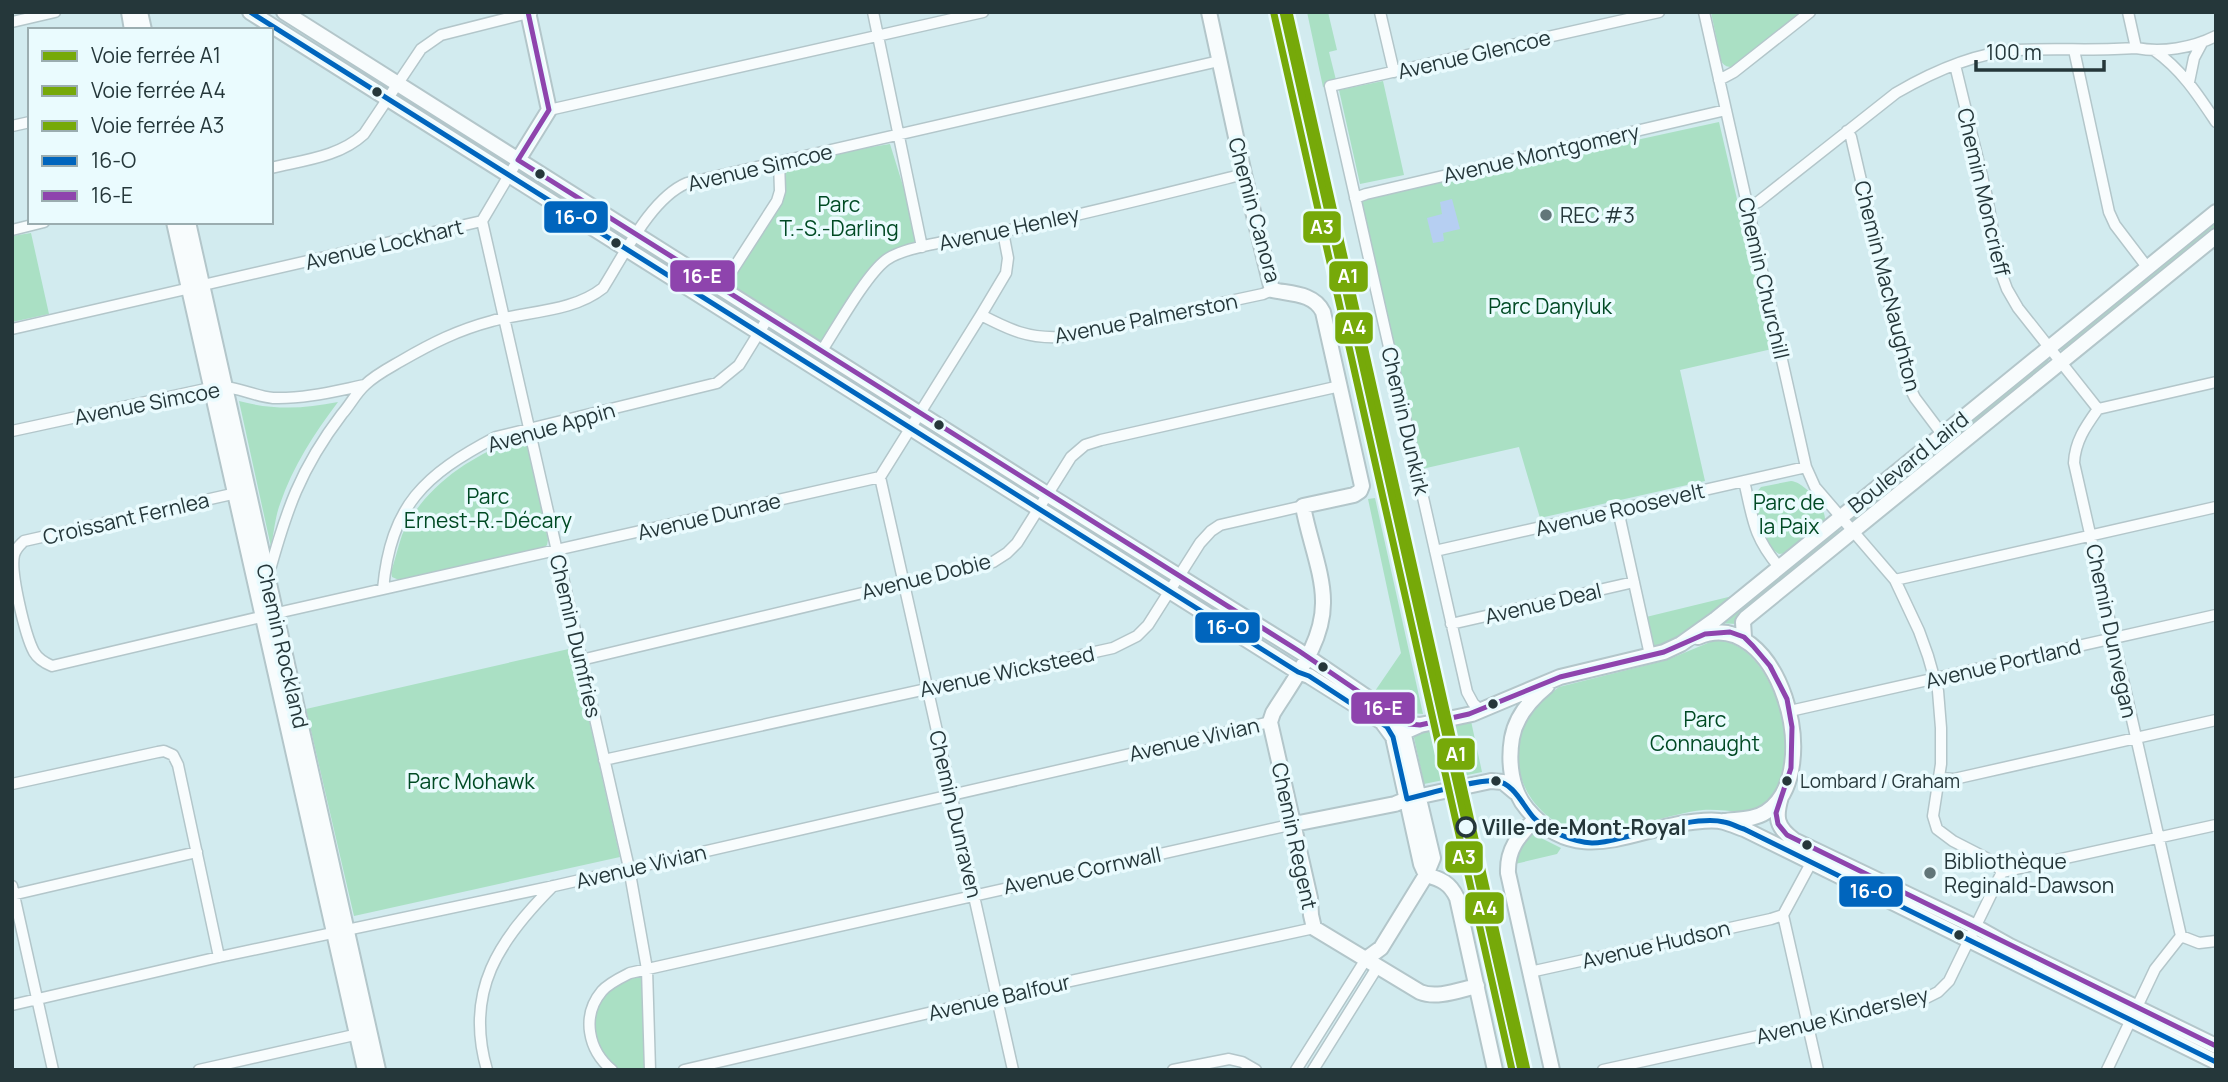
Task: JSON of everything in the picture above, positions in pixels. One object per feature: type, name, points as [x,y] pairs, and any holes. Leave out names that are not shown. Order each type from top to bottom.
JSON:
[{"type":"street","points":[[12,22],[55,12]]},
{"type":"street","points":[[250,12],[272,22],[508,176],[1398,734]]},
{"type":"street","points":[[284,12],[1307,657],[1396,717],[1409,724],[1420,725]]},
{"type":"street","points":[[873,12],[922,247]]},
{"type":"street","points":[[273,167],[346,149],[364,134],[421,49],[429,42],[441,35],[530,13],[549,110],[984,12]]},
{"type":"street","name":"Chemin Canora","points":[[1209,12],[1272,290],[1309,297],[1321,306],[1362,486],[1354,495]]},
{"type":"street","points":[[1380,12],[1394,72]]},
{"type":"street","name":"Avenue Glencoe","points":[[1330,86],[1660,12]]},
{"type":"street","name":"Chemin Churchill","points":[[1704,12],[1806,467],[1812,482],[1895,580],[1919,631],[1935,678],[1941,728],[1940,778],[1933,816],[1937,829],[1953,841],[1992,861],[2002,872]]},
{"type":"street","points":[[1720,80],[1810,12]]},
{"type":"street","points":[[2128,12],[2136,48]]},
{"type":"street","points":[[1748,206],[1758,202],[1896,93],[1916,81],[1955,65],[2016,50],[2136,48],[2155,51],[2202,43],[2216,36]]},
{"type":"street","points":[[2189,82],[2194,58],[2202,43]]},
{"type":"street","points":[[2074,50],[2109,212],[2115,225],[2147,267]]},
{"type":"street","points":[[2155,51],[2189,82],[2216,122]]},
{"type":"street","name":"Avenue Simcoe","points":[[268,579],[291,501],[304,470],[323,439],[365,385],[408,357],[460,330],[580,302],[594,295],[603,288],[656,206],[677,187],[1219,61]]},
{"type":"street","name":"Chemin Moncrieff","points":[[1955,65],[1987,197],[2002,276],[2014,303],[2049,348]]},
{"type":"street","name":"Chemin Dunkirk","points":[[1330,86],[1451,624],[1467,692],[1475,712]]},
{"type":"street","name":"Avenue Lockhart","points":[[12,329],[482,221],[549,110]]},
{"type":"street","name":"Avenue Montgomery","points":[[1355,198],[1726,110]]},
{"type":"street","name":"Chemin MacNaughton","points":[[1847,131],[1851,137],[1909,384],[1915,398],[1942,434]]},
{"type":"street","points":[[721,288],[777,201],[780,191],[779,162]]},
{"type":"street","name":"Avenue Henley","points":[[821,352],[876,269],[894,255],[1003,232],[1244,174]]},
{"type":"street","name":"Boulevard Laird","points":[[1398,734],[1420,725],[1475,712],[1560,677],[1650,655],[1681,644],[1716,619],[2216,212]]},
{"type":"street","name":"Chemin Dumfries","points":[[482,221],[629,868],[647,970],[650,1070]]},
{"type":"street","points":[[12,230],[36,224]]},
{"type":"street","name":"Chemin Rockland","points":[[175,224],[196,288]]},
{"type":"street","name":"Chemin Rockland","points":[[188,224],[196,288],[340,932],[363,1033],[378,1070]]},
{"type":"street","points":[[880,477],[1006,273],[1008,258],[1003,232]]},
{"type":"street","name":"Boulevard Laird","points":[[1744,637],[1743,622],[1746,618],[2216,236]]},
{"type":"street","name":"Avenue Palmerston","points":[[981,316],[1013,331],[1046,338],[1062,337],[1272,290]]},
{"type":"street","name":"Avenue Appin","points":[[383,589],[386,558],[394,530],[408,504],[440,471],[496,437],[717,383],[739,365],[768,318]]},
{"type":"street","points":[[2049,348],[2098,408],[2216,382]]},
{"type":"street","name":"Avenue Simcoe","points":[[12,431],[218,387],[270,397],[297,398],[365,385]]},
{"type":"street","name":"Avenue Dobie","points":[[581,660],[993,562],[1017,543],[1072,457],[1078,450],[1093,442],[1340,386]]},
{"type":"street","name":"Chemin Dunvegan","points":[[2098,408],[2078,439],[2074,463],[2180,936]]},
{"type":"street","name":"Avenue Roosevelt","points":[[1435,551],[1806,467]]},
{"type":"street","name":"Avenue Dunrae","points":[[269,615],[880,477]]},
{"type":"street","name":"Chemin Dunraven","points":[[880,477],[1013,1070]]},
{"type":"street","points":[[1744,481],[1756,533],[1762,546],[1779,567]]},
{"type":"street","name":"Chemin Rockland","points":[[242,492],[268,579],[269,615]]},
{"type":"street","name":"Croissant Fernlea","points":[[242,492],[24,541],[18,547],[13,560],[19,606],[35,653],[45,664],[51,666],[269,615]]},
{"type":"street","name":"Avenue Wicksteed","points":[[604,761],[1113,648],[1127,642],[1148,625],[1203,539],[1220,525],[1354,495]]},
{"type":"street","points":[[1270,722],[1307,657],[1321,626],[1324,600],[1303,506]]},
{"type":"street","points":[[1895,580],[2216,506]]},
{"type":"street","points":[[1618,510],[1650,655]]},
{"type":"street","name":"Avenue Deal","points":[[1451,624],[1634,582]]},
{"type":"street","name":"Avenue Portland","points":[[1790,711],[2216,615]]},
{"type":"street","points":[[1681,644],[1717,632],[1730,632],[1744,637],[1769,666],[1782,687],[1790,711],[1791,768],[1776,813],[1778,824],[1794,840],[1973,934],[2134,1014],[2216,1062]]},
{"type":"street","points":[[1560,677],[1535,696],[1518,722],[1510,761],[1515,792],[1535,818],[1559,834],[1577,841],[1606,842],[1684,823],[1759,815],[1781,797]]},
{"type":"street","points":[[1296,1070],[1372,962],[1426,875],[1433,858],[1412,798],[1396,717]]},
{"type":"street","points":[[1940,778],[1954,779],[2216,720]]},
{"type":"street","name":"Avenue Vivian","points":[[12,1005],[219,957],[554,886],[1270,722]]},
{"type":"street","name":"Chemin Regent","points":[[1270,722],[1310,898],[1310,914],[1314,928],[1428,995],[1477,986]]},
{"type":"street","points":[[12,784],[164,751],[173,755],[178,765],[219,957]]},
{"type":"street","name":"Avenue Cornwall","points":[[647,970],[974,894],[1395,804],[1435,792],[1484,782],[1503,782],[1515,792]]},
{"type":"street","points":[[1535,818],[1509,852],[1508,877],[1552,1070]]},
{"type":"street","points":[[1722,821],[1973,934]]},
{"type":"street","points":[[2002,872],[2216,825]]},
{"type":"street","points":[[53,1070],[13,892],[197,852]]},
{"type":"street","points":[[1811,863],[1783,915],[1818,1070]]},
{"type":"street","name":"Avenue Kindersley","points":[[1604,1070],[1928,998],[1949,981],[2002,872]]},
{"type":"street","points":[[1426,875],[1440,879],[1453,890],[1495,1070]]},
{"type":"street","points":[[487,1070],[481,1045],[480,1021],[488,977],[510,934],[525,914],[554,886]]},
{"type":"street","name":"Avenue Hudson","points":[[1530,972],[1783,915]]},
{"type":"street","name":"Avenue Balfour","points":[[684,1070],[997,997],[1314,928]]},
{"type":"street","points":[[2108,1070],[2155,969],[2180,936],[2199,943],[2216,941]]},
{"type":"street","points":[[1313,1070],[1372,962]]},
{"type":"street","points":[[612,1070],[596,1053],[591,1041],[589,1029],[594,1003],[603,990],[617,979],[647,970]]},
{"type":"street","points":[[2134,1014],[2216,1046]]},
{"type":"street","points":[[199,1070],[363,1033]]},
{"type":"street","name":"Chemin Rockland","points":[[363,1033],[365,1070]]},
{"type":"street","points":[[1173,1070],[1229,1059],[1242,1062],[1256,1070]]},
{"type":"green space","points":[[1307,12],[1328,12],[1337,50],[1329,52],[1337,84],[1323,87]]},
{"type":"green space","points":[[1711,12],[1800,12],[1736,66],[1731,67],[1721,61]]},
{"type":"green space","points":[[1383,81],[1404,175],[1360,184],[1339,90]]},
{"type":"green space","name":"Parc Danyluk","points":[[1719,122],[1772,349],[1680,370],[1705,481],[1540,518],[1519,447],[1422,469],[1361,200]]},
{"type":"green space","name":"Parc T.-S.-Darling","points":[[890,144],[922,247],[885,260],[821,352],[721,288],[777,201],[779,162]]},
{"type":"green space","points":[[2216,219],[2216,229],[2067,350],[2061,350],[2060,348]]},
{"type":"green space","points":[[31,233],[49,314],[12,322],[12,236]]},
{"type":"green space","points":[[2046,359],[2049,364],[1855,522],[1851,521],[1850,519]]},
{"type":"green space","points":[[239,401],[288,408],[338,402],[291,477],[278,509],[271,547]]},
{"type":"green space","name":"Parc Ernest-R.-Décary","points":[[517,439],[528,445],[547,545],[544,548],[399,580],[392,577],[391,572],[402,535],[422,502],[465,464]]},
{"type":"green space","name":"Parc de la Paix","points":[[1791,481],[1813,496],[1822,508],[1825,519],[1787,553],[1779,554],[1764,535],[1758,519],[1755,494],[1761,487]]},
{"type":"green space","points":[[1375,498],[1423,714],[1409,713],[1375,691],[1401,653],[1368,499]]},
{"type":"green space","points":[[1837,529],[1841,532],[1736,624],[1718,623]]},
{"type":"green space","points":[[1749,592],[1716,619],[1650,655],[1642,618]]},
{"type":"green space","name":"Parc Connaught","points":[[1715,640],[1737,646],[1755,661],[1770,684],[1780,710],[1785,739],[1784,766],[1776,790],[1761,807],[1749,811],[1703,810],[1601,831],[1562,825],[1539,808],[1524,784],[1519,771],[1517,752],[1522,730],[1542,702],[1559,687],[1667,660]]},
{"type":"green space","name":"Parc Mohawk","points":[[573,648],[620,857],[354,916],[306,709]]},
{"type":"green space","points":[[1471,721],[1482,772],[1424,784],[1413,733]]},
{"type":"green space","points":[[1533,834],[1561,848],[1557,854],[1515,864],[1518,849]]},
{"type":"green space","points":[[647,969],[650,1070],[612,1070],[602,1061],[591,1014],[603,990]]},
{"type":"water","points":[[1452,199],[1460,229],[1443,233],[1444,241],[1433,243],[1427,218],[1442,214],[1440,202]]},
{"type":"rail line","name":"A4","points":[[1283,12],[1521,1070]]},
{"type":"rail line","name":"A1","points":[[1289,12],[1527,1070]]},
{"type":"rail line","name":"A3","points":[[1274,14],[1512,1070]]},
{"type":"transit line","name":"16-O","points":[[250,12],[1387,727],[1393,737],[1407,799],[1465,784],[1496,781],[1513,790],[1534,818],[1546,827],[1569,838],[1592,843],[1690,822],[1729,823],[2216,1062]]},
{"type":"transit line","name":"16-E","points":[[528,12],[549,110],[518,160],[1299,651],[1396,717],[1409,724],[1420,725],[1469,714],[1560,677],[1664,652],[1705,634],[1730,632],[1744,637],[1770,666],[1787,699],[1792,727],[1791,768],[1776,813],[1778,824],[1787,835],[2216,1046]]},
{"type":"place","name":"REC #3","points":[[1546,215]]},
{"type":"place","name":"Lombard / Graham","points":[[1787,781]]},
{"type":"place","name":"Ville-de-Mont-Royal","points":[[1466,827]]},
{"type":"place","name":"Bibliothèque Reginald-Dawson","points":[[1930,873]]}]
